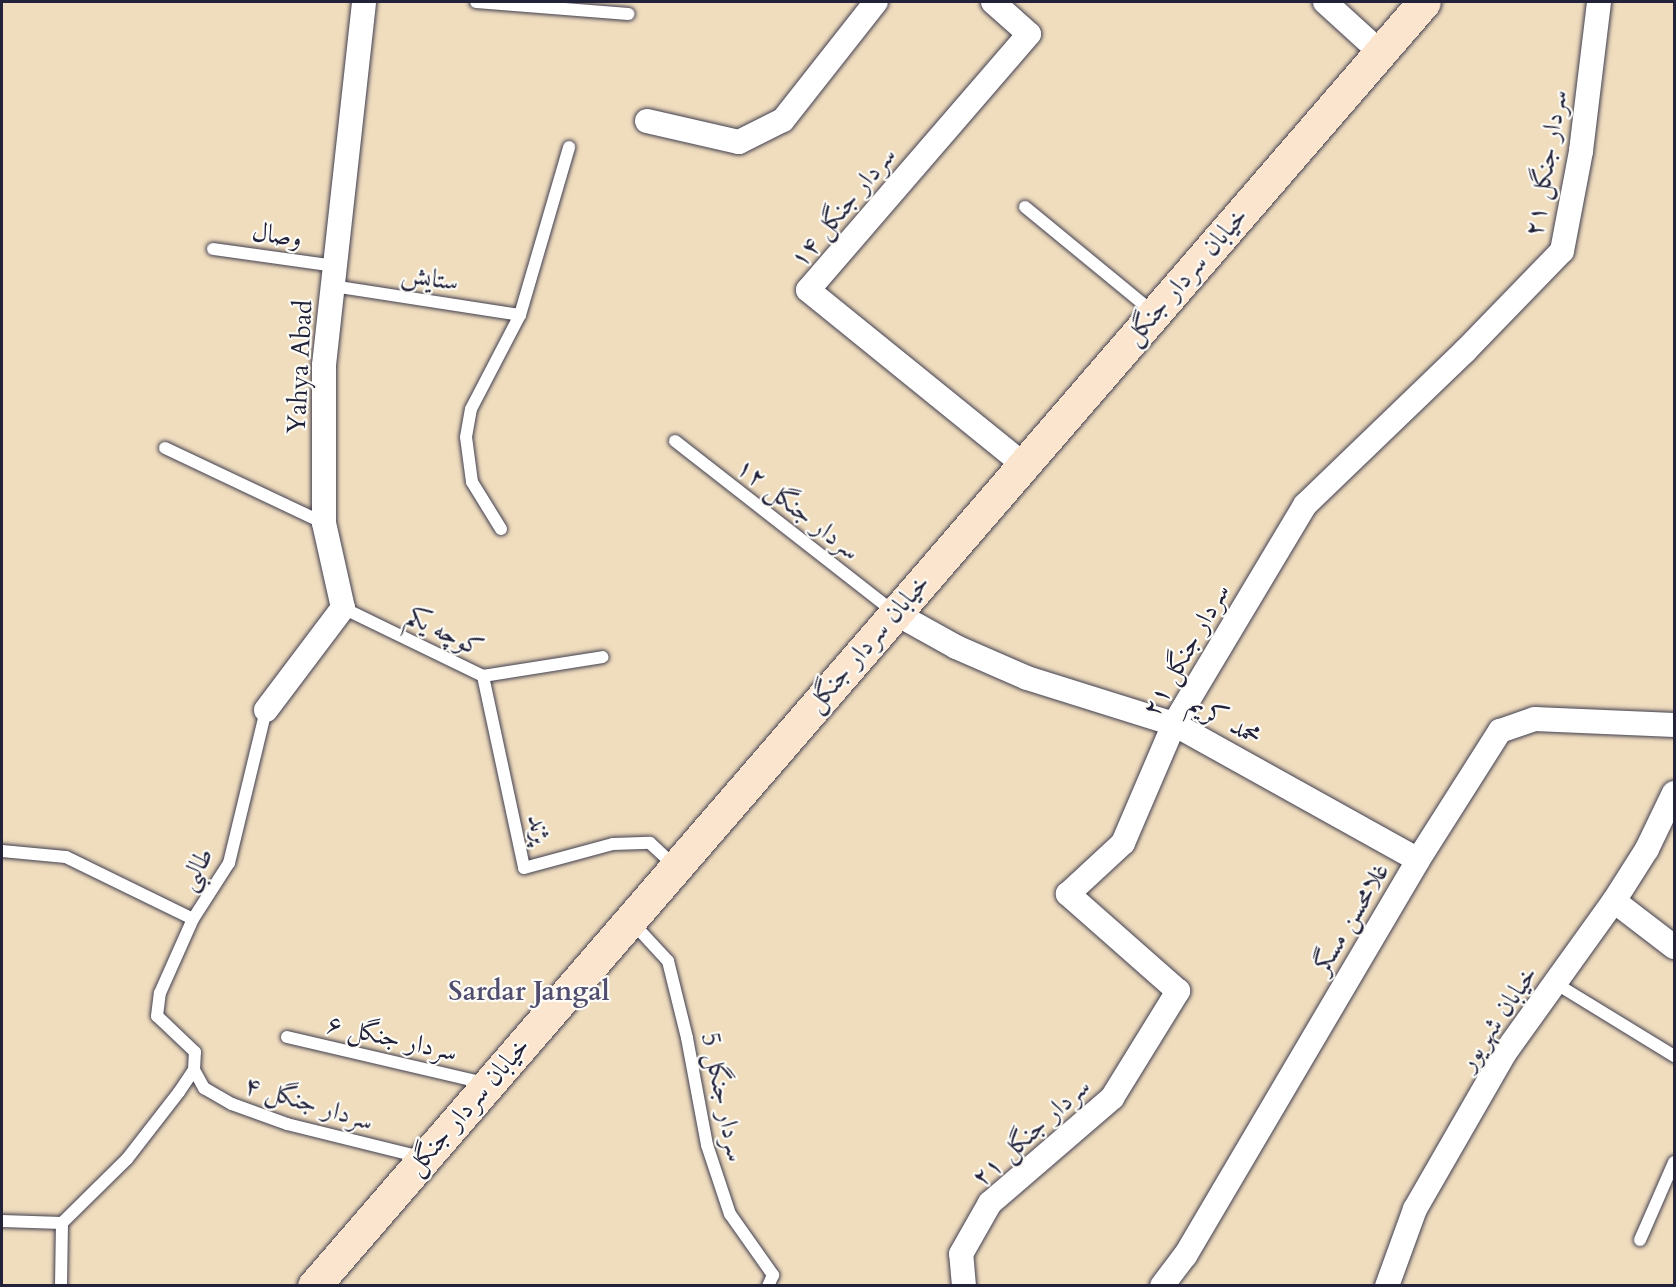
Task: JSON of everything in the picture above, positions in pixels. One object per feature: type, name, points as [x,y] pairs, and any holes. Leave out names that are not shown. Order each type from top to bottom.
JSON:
[{"type":"main road","name":"خیابان سردار جنگل","points":[[314,1286],[1424,2]]},
{"type":"street","name":"Yahya Abad","points":[[343,608],[324,523],[324,365],[364,2]]},
{"type":"street","points":[[647,121],[739,142],[783,120],[876,2]]},
{"type":"street","name":"سردار جنگل ۱۴","points":[[993,2],[1029,34],[808,290],[1023,464]]},
{"type":"street","points":[[1325,2],[1380,52]]},
{"type":"street","name":"سردار جنگل ۲۱","points":[[964,1286],[961,1254],[990,1203],[1112,1098],[1178,991],[1068,894],[1123,843],[1174,724],[1305,505],[1562,251],[1581,151],[1599,2]]},
{"type":"street","points":[[266,710],[343,608]]},
{"type":"street","name":"محمد کریم","points":[[894,613],[956,647],[1027,678],[1174,724],[1418,860]]},
{"type":"street","name":"غلامحسن مسگر","points":[[1162,1286],[1185,1256],[1418,860],[1500,731],[1534,719],[1674,724]]},
{"type":"street","name":"خیابان شهریور","points":[[1387,1286],[1415,1209],[1504,1054],[1614,901],[1647,849],[1674,793]]},
{"type":"street","points":[[1614,901],[1674,947]]},
{"type":"lane","points":[[476,2],[628,14]]},
{"type":"lane","points":[[501,529],[472,482],[466,437],[471,409],[520,315],[569,147]]},
{"type":"lane","points":[[1025,207],[1154,313]]},
{"type":"lane","name":"وصال","points":[[213,249],[334,276]]},
{"type":"lane","name":"ستایش","points":[[334,276],[520,315]]},
{"type":"lane","name":"سردار جنگل ۱۲","points":[[675,441],[894,613]]},
{"type":"lane","points":[[165,448],[324,523]]},
{"type":"lane","name":"کوچه یکم","points":[[343,608],[483,676],[603,657]]},
{"type":"lane","name":"پژند","points":[[483,676],[524,868],[614,844],[650,843],[675,866]]},
{"type":"lane","name":"طالبی","points":[[2,851],[66,857],[193,919],[229,863],[266,710]]},
{"type":"lane","points":[[61,1286],[62,1223],[127,1159],[194,1070],[195,1052],[157,1016],[160,993],[193,919]]},
{"type":"lane","name":"سردار جنگل 5","points":[[629,919],[668,961],[687,1038],[706,1145],[729,1214],[773,1275],[768,1286]]},
{"type":"lane","points":[[1555,983],[1674,1056]]},
{"type":"lane","name":"سردار جنگل ۶","points":[[287,1037],[487,1084]]},
{"type":"lane","name":"سردار جنگل ۴","points":[[194,1070],[204,1088],[232,1104],[287,1124],[424,1158]]},
{"type":"lane","points":[[1640,1240],[1674,1162]]},
{"type":"lane","points":[[2,1221],[62,1223]]},
{"type":"district","name":"Sardar Jangal","points":[[529,992]]}]
